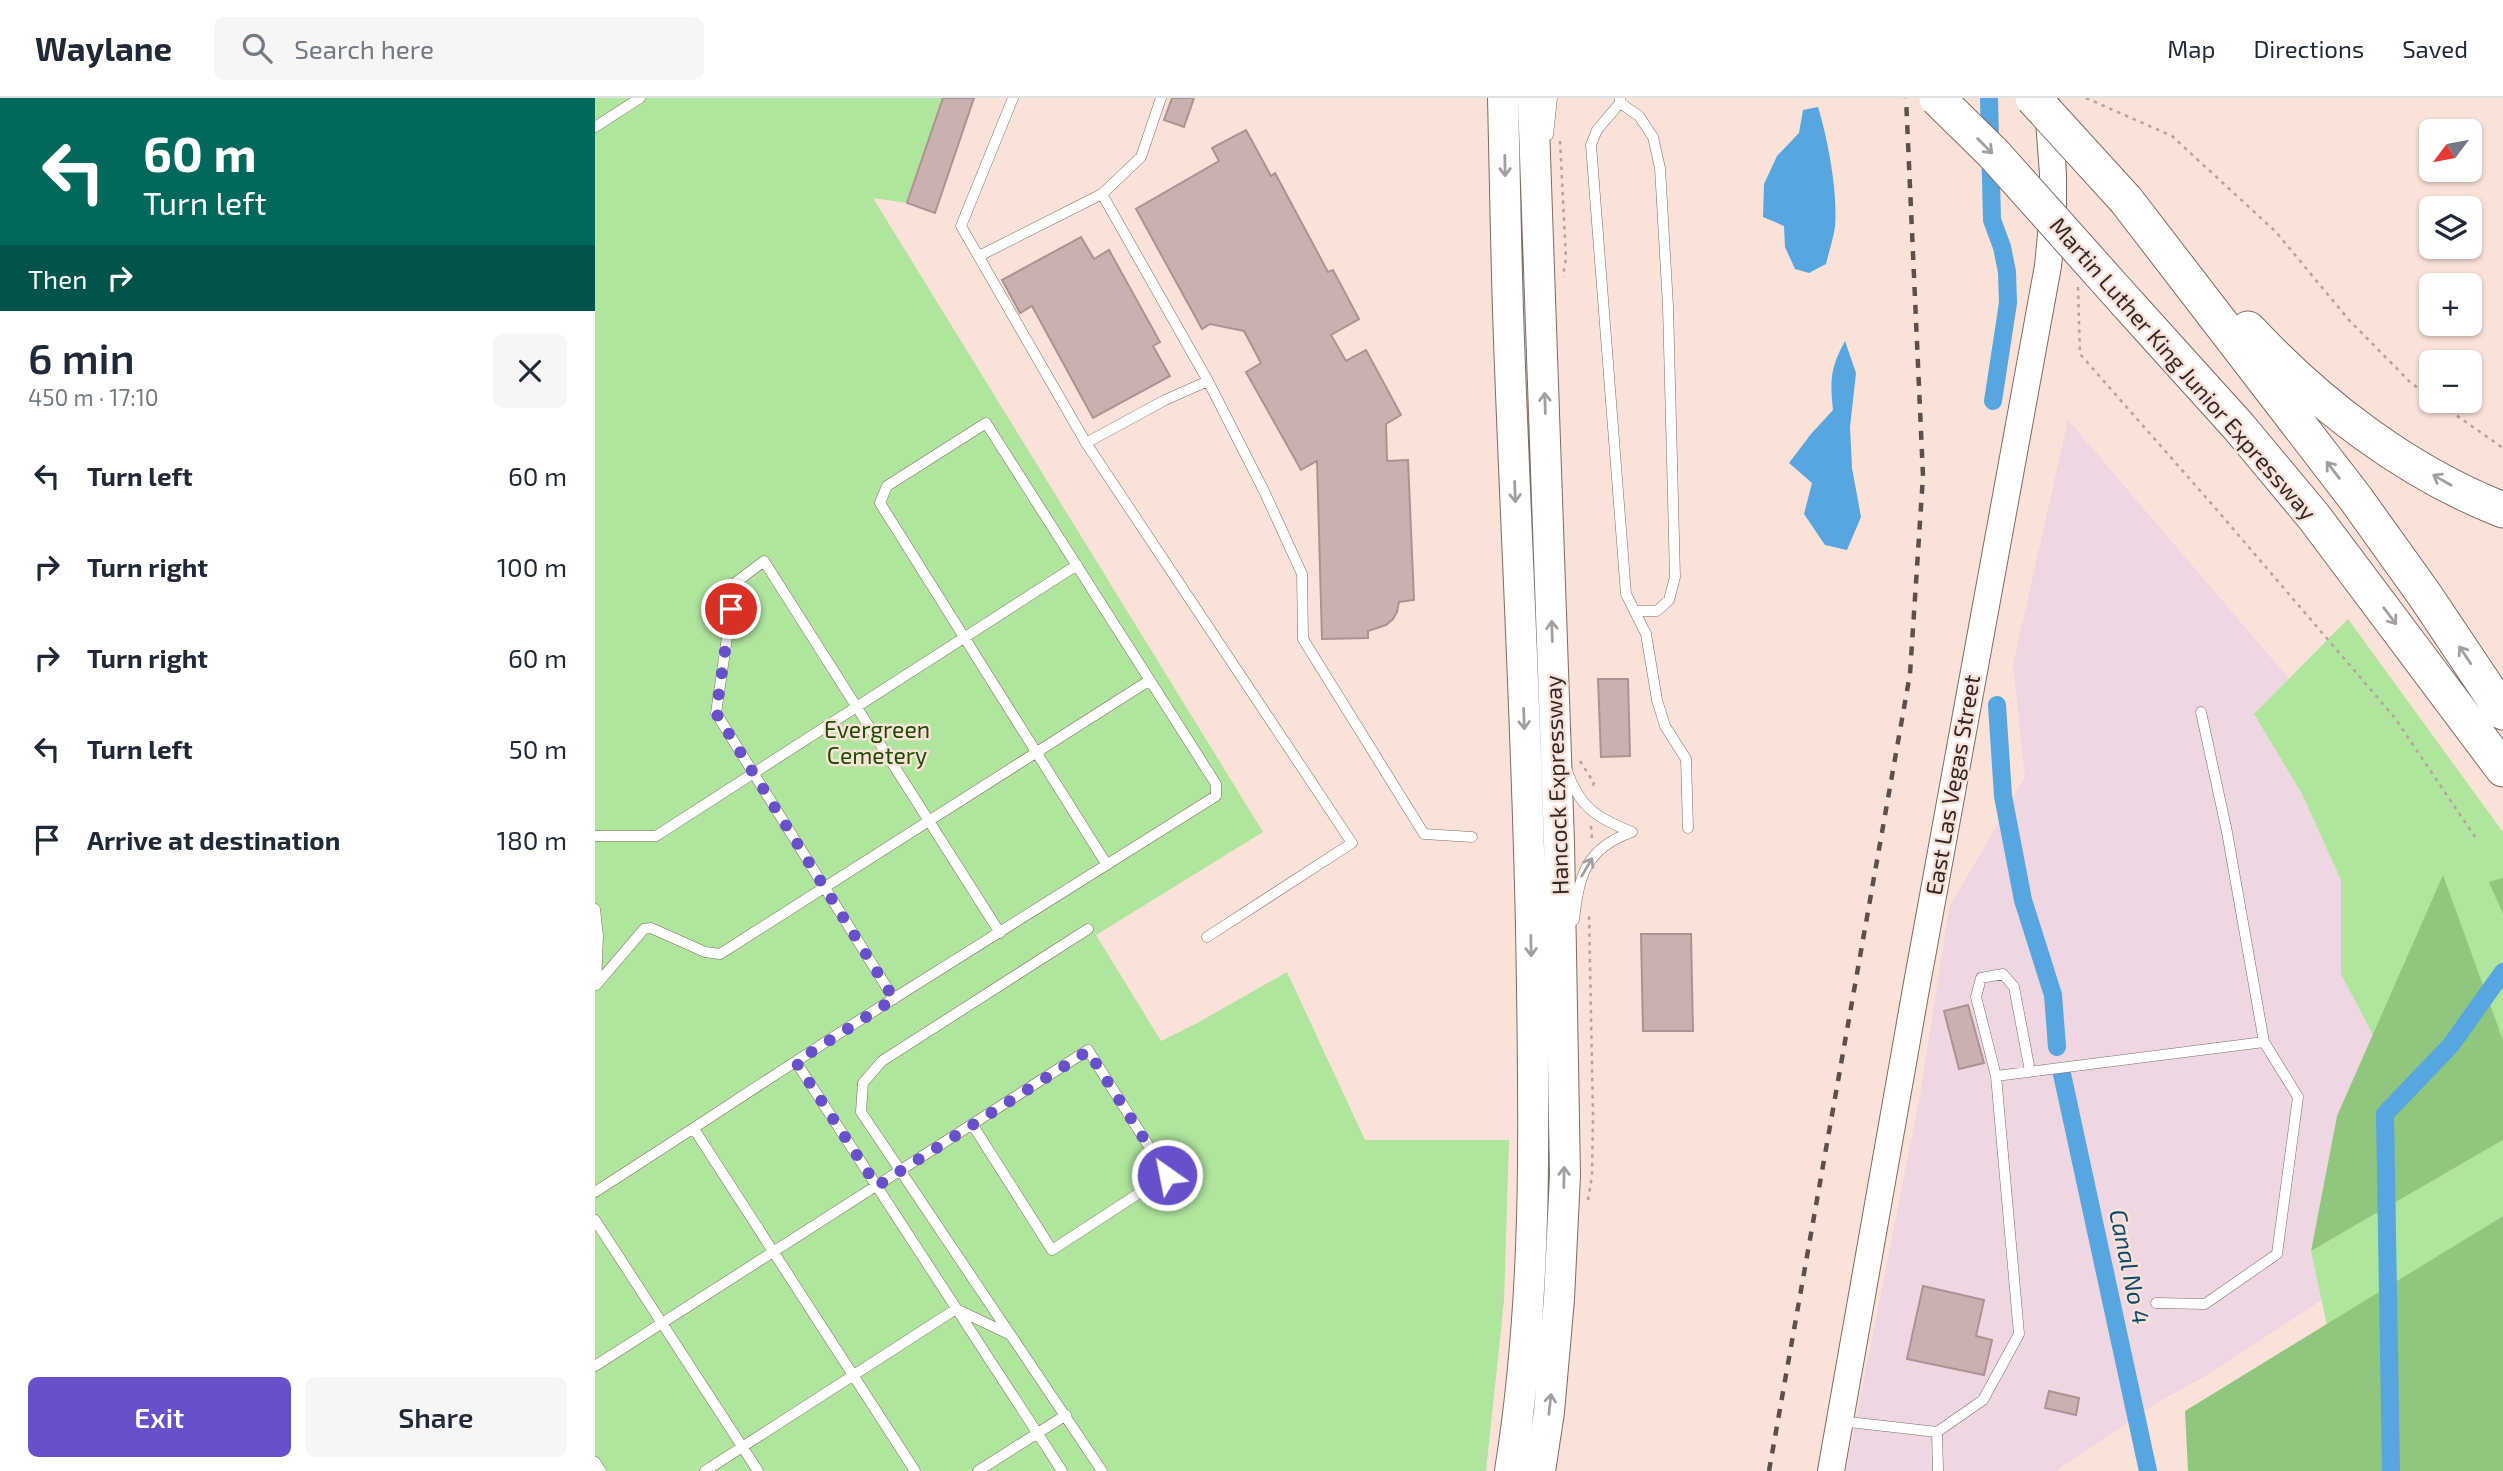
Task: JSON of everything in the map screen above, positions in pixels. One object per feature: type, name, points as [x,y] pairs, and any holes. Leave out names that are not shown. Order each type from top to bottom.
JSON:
[{"type":"highway","name":"Martin Luther King Junior Expressway","points":[[1937,98],[1994,154],[2239,428],[2306,507],[2416,651]]},
{"type":"highway","points":[[2033,98],[2259,340],[2323,401],[2391,450],[2457,489],[2503,510]]},
{"type":"highway","points":[[2126,200],[2356,499],[2503,712]]},
{"type":"highway","points":[[2416,651],[2503,769]]},
{"type":"highway","points":[[2416,651],[2503,785]]},
{"type":"main road","name":"Hancock Expressway","points":[[1503,98],[1509,335],[1529,841],[1532,1027],[1530,1298],[1520,1408],[1510,1471]]},
{"type":"main road","name":"Hancock Expressway","points":[[1534,98],[1555,721],[1565,1175],[1559,1300],[1549,1412],[1540,1471]]},
{"type":"street","name":"East Las Vegas Street","points":[[1831,1471],[1913,1003],[2048,266],[2053,187],[2047,98]]},
{"type":"lane","points":[[595,127],[640,98]]},
{"type":"lane","points":[[1013,98],[961,226],[1086,443],[1352,844],[1207,937]]},
{"type":"lane","points":[[979,256],[1102,194],[1141,157],[1161,98]]},
{"type":"lane","points":[[1547,145],[1552,98]]},
{"type":"lane","points":[[1635,611],[1657,611],[1669,600],[1675,576],[1674,500],[1668,306],[1660,168],[1653,137],[1639,116],[1620,100],[1597,130],[1591,145],[1626,594],[1646,634],[1657,699],[1665,726],[1686,759],[1688,828]]},
{"type":"lane","points":[[1539,255],[1546,159]]},
{"type":"lane","points":[[1102,194],[1208,382],[1264,491],[1302,574],[1303,639],[1424,834],[1472,837]]},
{"type":"lane","points":[[1086,443],[1165,400],[1208,382]]},
{"type":"lane","points":[[595,1192],[1216,796],[1216,784],[986,423],[887,486],[880,503],[1107,865]]},
{"type":"lane","points":[[894,999],[716,713],[735,583],[764,561],[1000,933]]},
{"type":"lane","points":[[595,836],[656,836],[1077,565]]},
{"type":"lane","points":[[596,985],[644,929],[651,928],[705,952],[720,954],[1150,680]]},
{"type":"lane","points":[[2156,1303],[2205,1304],[2277,1254],[2298,1097],[2264,1042],[2227,832],[2201,712]]},
{"type":"lane","points":[[1555,721],[1565,763],[1582,802],[1600,817],[1632,832],[1600,848],[1580,878],[1562,1030]]},
{"type":"lane","points":[[595,909],[598,936],[596,985]]},
{"type":"lane","points":[[1088,929],[882,1062],[863,1083],[862,1112],[1102,1471]]},
{"type":"lane","points":[[1840,1421],[1937,1432],[1983,1400],[2019,1334],[1996,1076],[1976,997],[1981,978],[2003,974],[2014,987],[2030,1071]]},
{"type":"lane","points":[[1996,1076],[2264,1042]]},
{"type":"lane","points":[[595,1366],[901,1169],[972,1124],[1088,1051],[1167,1175],[1052,1250],[972,1124]]},
{"type":"lane","points":[[796,1062],[1062,1471]]},
{"type":"lane","points":[[694,1129],[915,1471]]},
{"type":"lane","points":[[595,1220],[758,1471]]},
{"type":"lane","points":[[956,1309],[1013,1336]]},
{"type":"lane","points":[[705,1471],[956,1309]]},
{"type":"lane","points":[[978,1471],[1066,1415]]},
{"type":"lane","points":[[1937,1432],[1938,1471]]},
{"type":"lane","points":[[595,1462],[601,1471]]},
{"type":"path","points":[[2086,98],[2172,136],[2276,232],[2349,320],[2419,389]]},
{"type":"path","points":[[2078,286],[2080,354],[2395,718],[2477,840]]},
{"type":"path","points":[[2453,413],[2503,448]]},
{"type":"shaded area","points":[[2068,420],[2289,679],[2254,714],[2302,794],[2341,880],[2341,974],[2373,1035],[2337,1116],[2311,1250],[2322,1300],[2207,1375],[2155,1404],[2056,1471],[1846,1471],[1921,1090],[1949,908],[2025,777],[2013,665]]},
{"type":"green space","name":"Evergreen Cemetery","points":[[595,98],[943,98],[907,203],[873,198],[1263,832],[1096,935],[1161,1041],[1287,972],[1365,1140],[1509,1140],[1504,1301],[1486,1471],[595,1471]]},
{"type":"green space","points":[[2348,619],[2503,832],[2503,1040],[2443,876],[2373,1035],[2341,974],[2341,880],[2302,794],[2254,714]]},
{"type":"green space","points":[[2443,875],[2503,1040],[2503,1140],[2311,1251],[2337,1116]]},
{"type":"green space","points":[[2503,878],[2503,914],[2489,882]]},
{"type":"green space","points":[[2503,1140],[2503,1216],[2327,1325],[2311,1251]]},
{"type":"green space","points":[[2503,1216],[2503,1471],[2188,1471],[2185,1411]]},
{"type":"water","points":[[1818,107],[1831,166],[1836,213],[1826,264],[1809,273],[1795,269],[1785,247],[1784,226],[1763,217],[1764,184],[1777,156],[1799,133],[1803,110]]},
{"type":"water","points":[[1845,341],[1856,373],[1850,427],[1852,468],[1861,517],[1847,550],[1825,545],[1804,514],[1812,483],[1789,463],[1833,410],[1832,375]]},
{"type":"building","points":[[943,98],[974,98],[935,213],[907,203]]},
{"type":"building","points":[[1172,98],[1194,98],[1184,127],[1164,120]]},
{"type":"building","points":[[1246,130],[1271,176],[1275,173],[1328,272],[1333,270],[1359,319],[1331,335],[1346,361],[1366,350],[1401,415],[1386,424],[1387,461],[1408,460],[1414,600],[1399,602],[1393,619],[1386,625],[1368,631],[1368,638],[1322,639],[1317,461],[1301,470],[1246,372],[1261,363],[1244,331],[1210,324],[1202,329],[1136,209],[1219,161],[1212,148]]},
{"type":"building","points":[[1081,237],[1094,259],[1109,250],[1160,342],[1153,346],[1170,376],[1093,418],[1032,306],[1020,313],[1002,280]]},
{"type":"building","points":[[1598,679],[1628,679],[1630,756],[1601,757]]},
{"type":"building","points":[[1641,934],[1691,934],[1693,1031],[1643,1031]]},
{"type":"building","points":[[1968,1005],[1984,1063],[1959,1069],[1944,1011]]},
{"type":"building","points":[[1923,1286],[1984,1300],[1976,1336],[1992,1340],[1984,1375],[1907,1359]]},
{"type":"building","points":[[2049,1391],[2079,1398],[2076,1415],[2045,1408]]},
{"type":"waterway","name":"Canal No 4","points":[[1989,98],[1992,220],[2002,247],[2007,272],[2008,303],[1993,401]]},
{"type":"waterway","name":"Canal No 4","points":[[1997,705],[2003,796],[2023,900],[2053,995],[2057,1047]]},
{"type":"waterway","points":[[2391,1471],[2385,1114],[2451,1045],[2503,972]]},
{"type":"waterway","name":"Canal No 4","points":[[2062,1074],[2148,1471]]},
{"type":"railway","points":[[1769,1471],[1910,674],[1923,476],[1906,98]]},
{"type":"route","points":[[731,609],[716,713],[894,999],[796,1062],[877,1186],[1088,1051],[1167,1175]]}]
